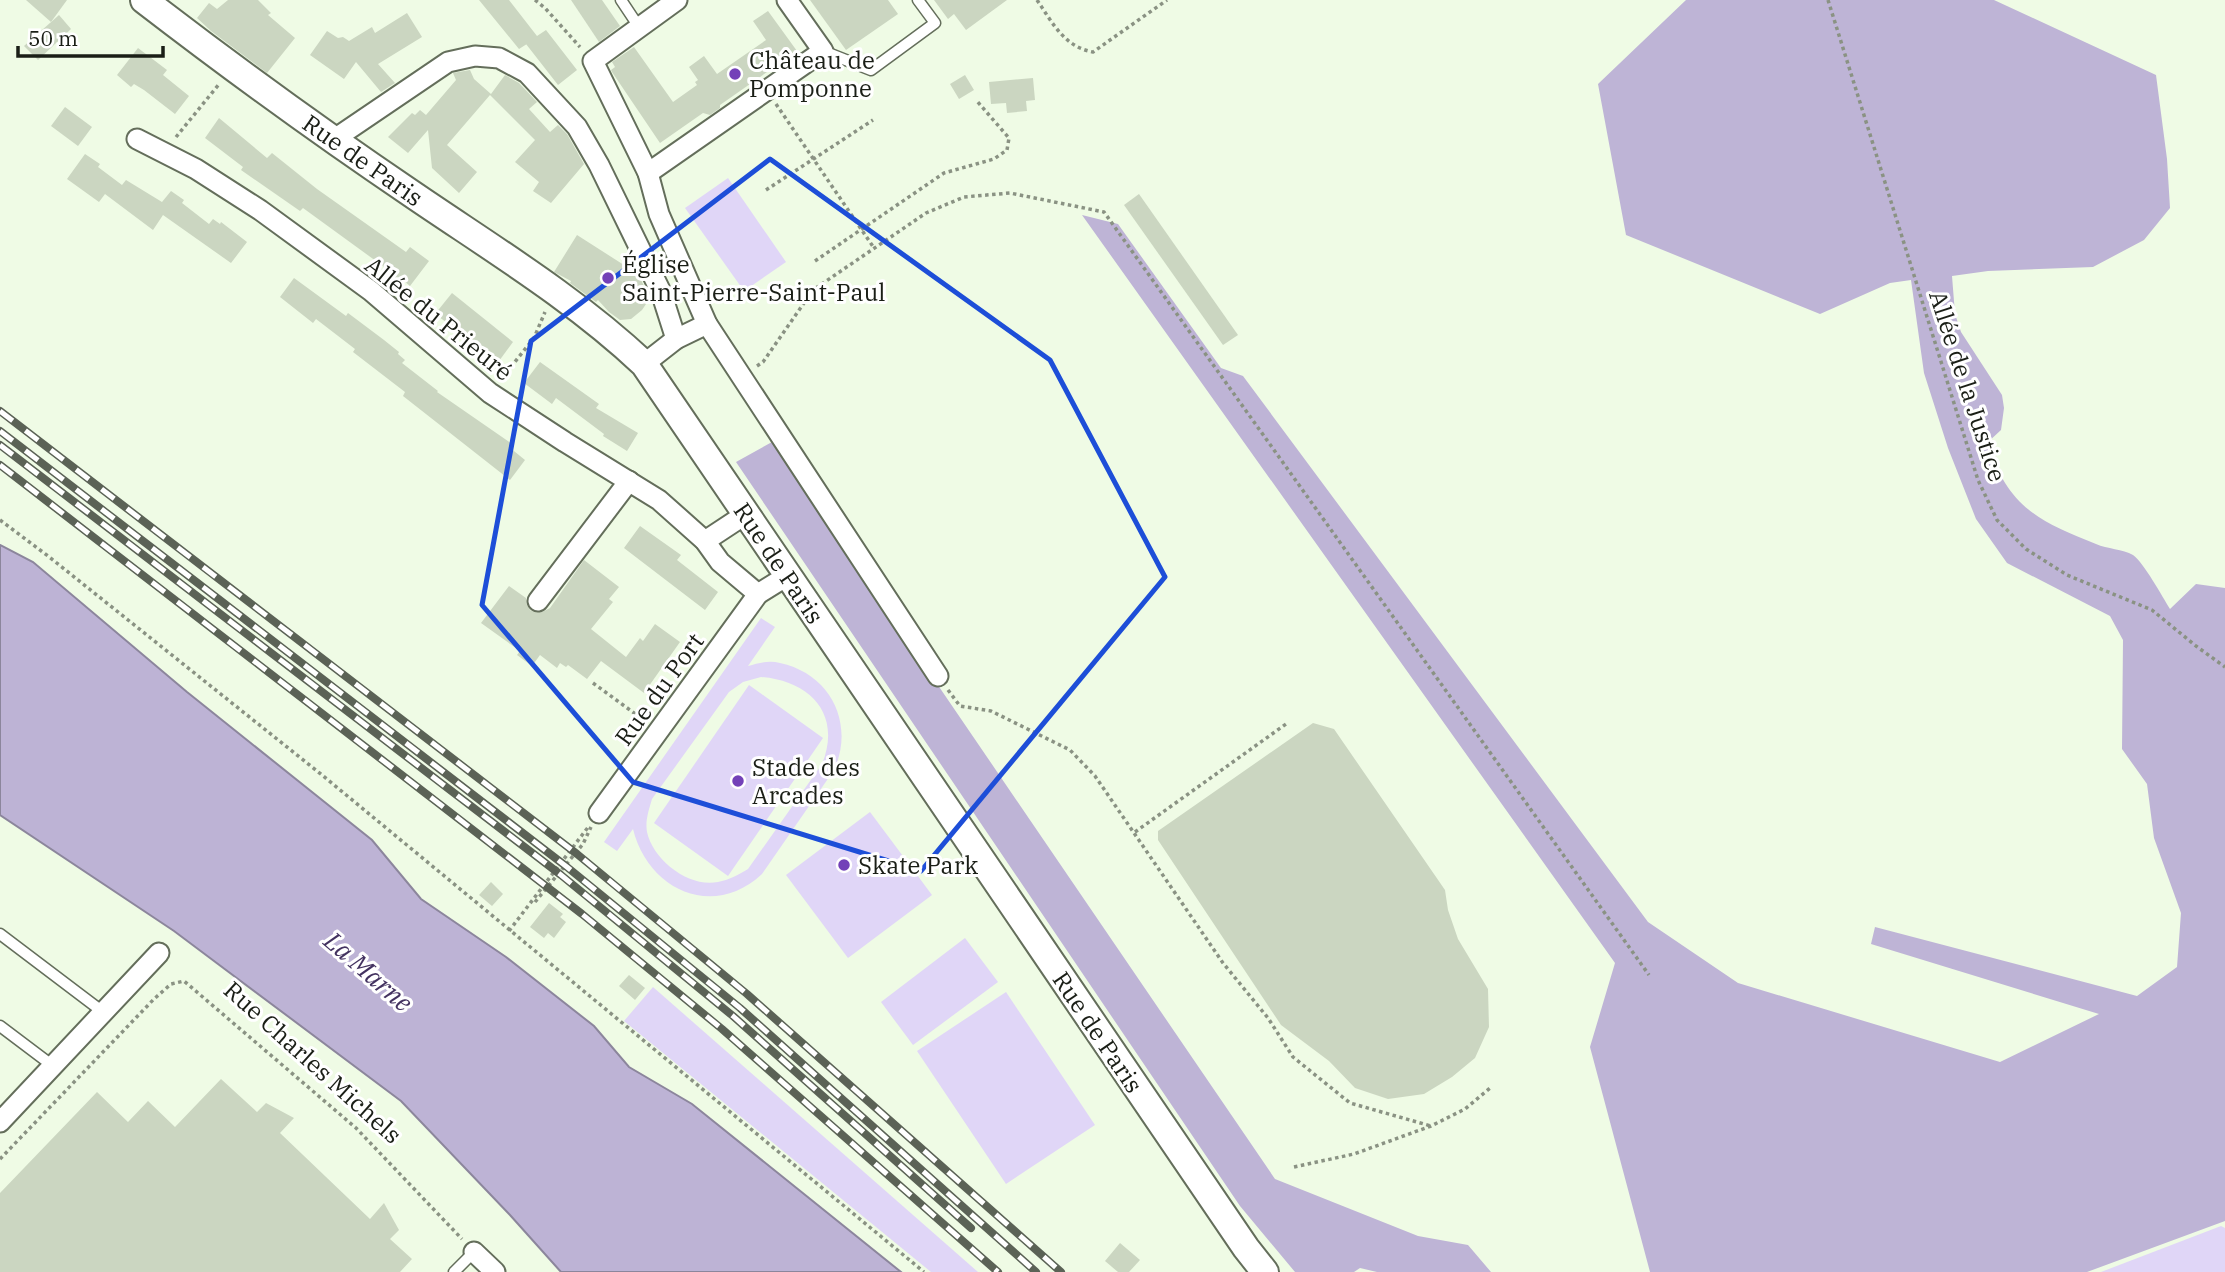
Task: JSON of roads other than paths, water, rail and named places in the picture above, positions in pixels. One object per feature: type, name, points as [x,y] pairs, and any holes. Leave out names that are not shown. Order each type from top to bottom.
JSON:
[{"type":"main road","name":"Rue de Paris","points":[[144,0],[232,68],[333,140],[553,290],[611,334],[644,364],[1245,1248],[1265,1272]]},
{"type":"street","points":[[677,0],[593,61],[648,173],[659,214],[707,324],[938,676]]},
{"type":"street","points":[[648,173],[823,51],[787,0]]},
{"type":"street","points":[[333,140],[448,62],[475,55],[499,58],[527,73],[577,127],[588,146],[662,292],[676,339]]},
{"type":"street","name":"Allée du Prieuré","points":[[137,139],[196,169],[260,210],[371,291],[490,393],[659,500],[705,541],[720,562],[758,594]]},
{"type":"street","points":[[644,364],[676,339],[707,324]]},
{"type":"street","points":[[538,601],[629,481]]},
{"type":"street","points":[[705,541],[746,514]]},
{"type":"street","points":[[758,594],[787,576]]},
{"type":"street","name":"Rue du Port","points":[[599,813],[758,594]]},
{"type":"street","points":[[0,1122],[159,953]]},
{"type":"street","points":[[474,1251],[495,1272]]},
{"type":"lane","points":[[621,0],[639,27]]},
{"type":"lane","points":[[823,51],[871,70],[935,23],[918,0]]},
{"type":"lane","points":[[0,934],[103,1012]]},
{"type":"lane","points":[[0,1026],[53,1066]]},
{"type":"lane","points":[[454,1272],[474,1251]]},
{"type":"water","name":"La Marne","points":[[0,545],[33,562],[187,692],[372,840],[421,899],[506,957],[594,1026],[629,1067],[692,1104],[901,1272],[561,1272],[401,1101],[174,931],[0,815]]},
{"type":"railway","points":[[0,411],[577,854],[747,994],[1061,1272]]},
{"type":"railway","points":[[0,431],[567,867],[740,1008],[1036,1272]]},
{"type":"railway","points":[[0,445],[561,875],[733,1016],[971,1228]]},
{"type":"railway","points":[[0,465],[582,914],[722,1029],[998,1272]]},
{"type":"place","name":"Château de Pomponne","points":[[735,74]]},
{"type":"place","name":"Église Saint-Pierre-Saint-Paul","points":[[608,278]]},
{"type":"place","name":"Stade des Arcades","points":[[738,781]]},
{"type":"place","name":"Skate Park","points":[[844,865]]}]
